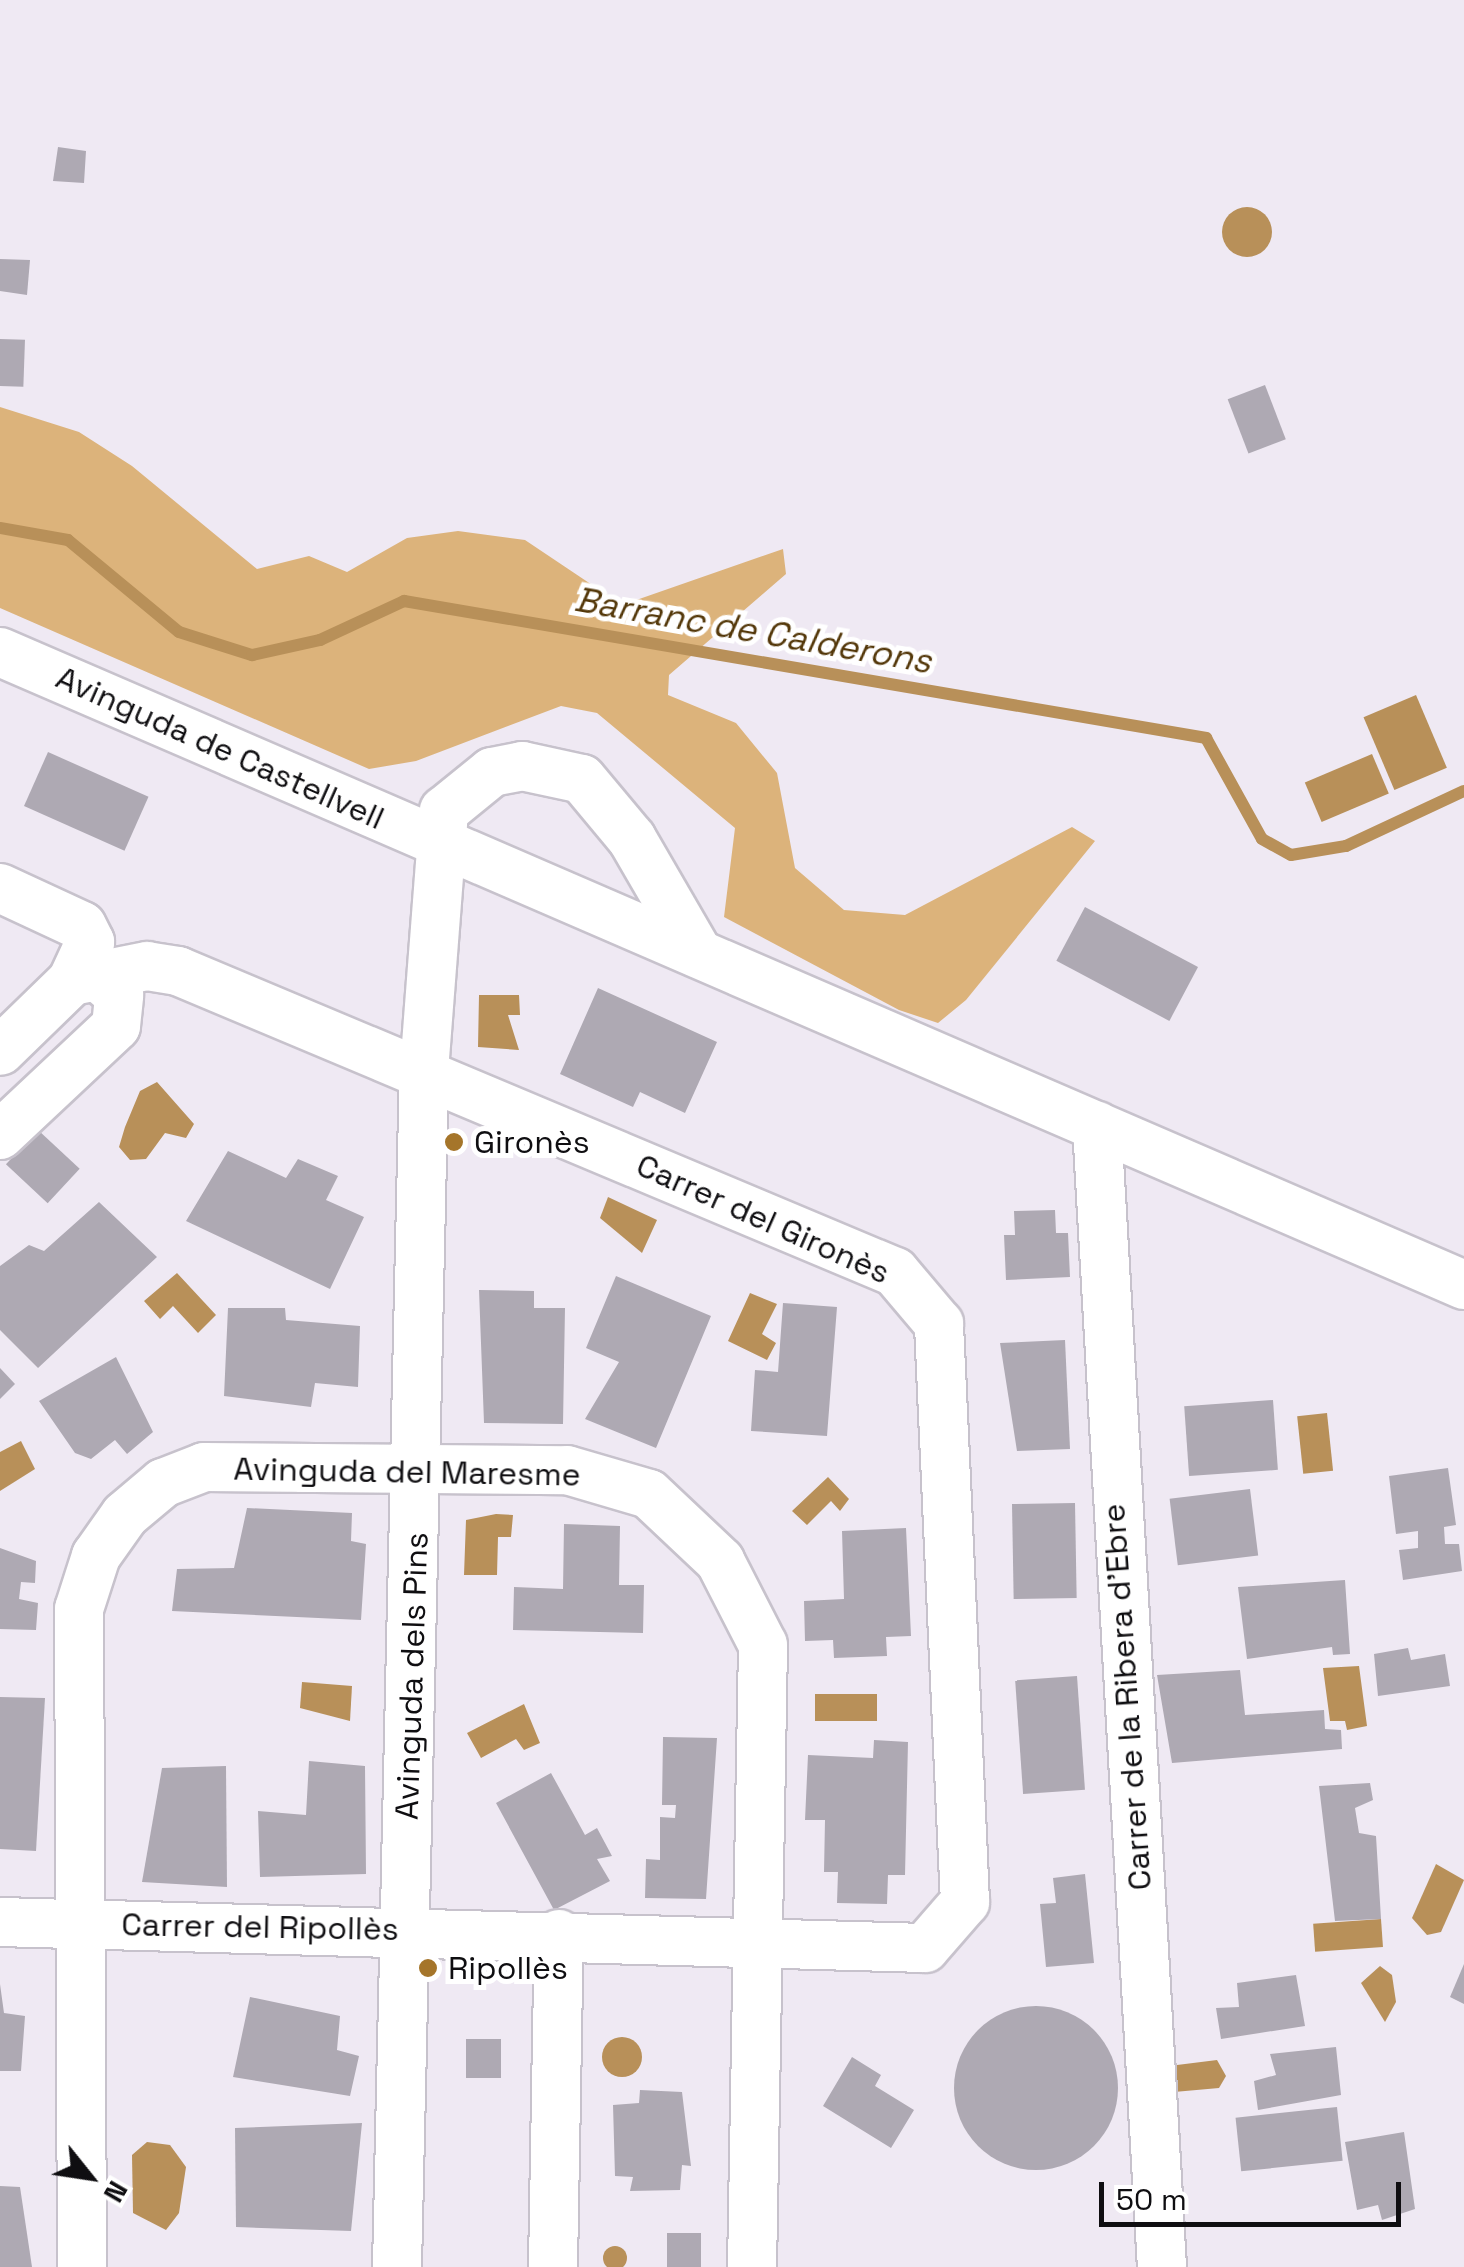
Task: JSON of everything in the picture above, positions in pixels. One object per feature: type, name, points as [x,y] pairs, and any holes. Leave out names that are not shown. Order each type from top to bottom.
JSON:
[{"type":"street","name":"Avinguda de Castellvell","points":[[0,652],[1464,1286]]},
{"type":"street","name":"Avinguda dels Pins","points":[[398,2267],[424,1071],[444,811],[492,772],[522,766],[582,779],[632,839],[698,953]]},
{"type":"street","points":[[0,888],[82,926],[90,942],[84,978],[0,1051]]},
{"type":"street","name":"Carrer del Gironès","points":[[84,978],[178,971],[424,1071],[895,1272],[938,1324],[964,1902],[925,1948],[760,1938]]},
{"type":"street","points":[[0,1135],[116,1026],[119,995],[84,978]]},
{"type":"street","name":"Carrer de la Ribera d'Ebre","points":[[1097,1126],[1162,2267]]},
{"type":"street","name":"Avinguda del Maresme","points":[[82,2267],[79,1609],[96,1556],[125,1516],[164,1483],[204,1467],[567,1470],[606,1479],[680,1515],[720,1561],[763,1646],[752,2267]]},
{"type":"street","name":"Carrer del Ripollès","points":[[0,1922],[760,1938]]},
{"type":"street","points":[[553,2267],[559,1934]]},
{"type":"shaded area","points":[[1247,207],[1265,214],[1272,232],[1265,250],[1247,257],[1229,250],[1222,232],[1229,214]]},
{"type":"shaded area","points":[[0,407],[79,432],[132,466],[257,569],[309,556],[347,572],[407,538],[458,531],[525,540],[622,605],[783,549],[786,574],[669,675],[668,695],[736,723],[777,773],[795,868],[844,910],[905,915],[1072,827],[1095,841],[966,1000],[938,1023],[899,1010],[724,917],[735,828],[597,713],[561,706],[416,761],[369,769],[0,608]]},
{"type":"shaded area","points":[[1416,695],[1447,768],[1394,790],[1364,717]]},
{"type":"shaded area","points":[[1372,754],[1389,794],[1322,822],[1305,783]]},
{"type":"shaded area","points":[[479,995],[519,995],[520,1015],[508,1015],[519,1050],[478,1047]]},
{"type":"shaded area","points":[[157,1082],[194,1124],[186,1138],[165,1133],[146,1159],[130,1160],[119,1147],[125,1127],[140,1091]]},
{"type":"shaded area","points":[[608,1197],[657,1220],[642,1253],[600,1218]]},
{"type":"shaded area","points":[[177,1273],[216,1315],[198,1333],[173,1306],[160,1319],[144,1301]]},
{"type":"shaded area","points":[[750,1293],[777,1304],[762,1334],[776,1343],[767,1360],[728,1341]]},
{"type":"shaded area","points":[[1327,1413],[1333,1471],[1303,1474],[1297,1416]]},
{"type":"shaded area","points":[[21,1441],[35,1469],[0,1491],[0,1452]]},
{"type":"shaded area","points":[[828,1477],[849,1499],[840,1511],[831,1501],[807,1525],[792,1511]]},
{"type":"shaded area","points":[[513,1515],[511,1537],[498,1537],[497,1575],[464,1575],[466,1520]]},
{"type":"shaded area","points":[[1359,1666],[1367,1726],[1347,1730],[1345,1721],[1330,1721],[1323,1668]]},
{"type":"shaded area","points":[[302,1682],[352,1686],[350,1721],[300,1708]]},
{"type":"shaded area","points":[[815,1694],[877,1694],[877,1721],[815,1721]]},
{"type":"shaded area","points":[[524,1704],[540,1743],[524,1750],[516,1739],[481,1758],[467,1733]]},
{"type":"shaded area","points":[[1436,1864],[1464,1880],[1441,1932],[1427,1935],[1412,1918]]},
{"type":"shaded area","points":[[1381,1919],[1383,1947],[1315,1952],[1313,1924]]},
{"type":"shaded area","points":[[1380,1966],[1392,1975],[1396,2002],[1385,2022],[1361,1983]]},
{"type":"shaded area","points":[[622,2037],[636,2043],[642,2057],[636,2071],[622,2077],[608,2071],[602,2057],[608,2043]]},
{"type":"shaded area","points":[[1217,2060],[1226,2076],[1219,2088],[1174,2092],[1169,2066]]},
{"type":"shaded area","points":[[147,2142],[170,2145],[186,2167],[179,2213],[166,2230],[133,2213],[132,2155]]},
{"type":"shaded area","points":[[615,2246],[627,2258],[615,2270],[603,2258]]},
{"type":"building","points":[[58,147],[86,151],[84,183],[53,181]]},
{"type":"building","points":[[0,259],[30,260],[27,295],[0,291]]},
{"type":"building","points":[[0,339],[25,340],[23,387],[0,386]]},
{"type":"building","points":[[1265,385],[1286,439],[1248,453],[1228,399]]},
{"type":"building","points":[[48,752],[148,797],[124,851],[24,806]]},
{"type":"building","points":[[1085,907],[1198,967],[1169,1021],[1056,961]]},
{"type":"building","points":[[598,988],[717,1042],[685,1113],[640,1092],[633,1107],[560,1074]]},
{"type":"building","points":[[38,1130],[80,1169],[48,1203],[6,1164]]},
{"type":"building","points":[[228,1151],[286,1178],[298,1159],[338,1176],[326,1200],[364,1217],[330,1289],[186,1221]]},
{"type":"building","points":[[99,1202],[157,1257],[38,1368],[0,1330],[0,1266],[29,1245],[44,1251]]},
{"type":"building","points":[[1055,1210],[1056,1233],[1068,1233],[1070,1277],[1006,1280],[1004,1235],[1015,1235],[1014,1211]]},
{"type":"building","points":[[616,1276],[711,1316],[656,1448],[585,1419],[619,1362],[586,1348]]},
{"type":"building","points":[[479,1290],[534,1291],[534,1308],[565,1308],[563,1424],[484,1423]]},
{"type":"building","points":[[783,1303],[837,1307],[827,1436],[751,1431],[755,1370],[778,1372]]},
{"type":"building","points":[[228,1308],[285,1308],[286,1320],[360,1326],[358,1387],[315,1383],[311,1407],[224,1396]]},
{"type":"building","points":[[1065,1340],[1070,1449],[1017,1451],[1000,1343]]},
{"type":"building","points":[[116,1357],[153,1432],[127,1454],[115,1440],[91,1459],[75,1453],[39,1401]]},
{"type":"building","points":[[0,1368],[15,1384],[0,1399]]},
{"type":"building","points":[[1273,1400],[1278,1470],[1189,1476],[1184,1406]]},
{"type":"building","points":[[1448,1468],[1456,1525],[1444,1527],[1445,1544],[1459,1544],[1462,1571],[1403,1580],[1399,1550],[1418,1548],[1418,1531],[1396,1534],[1389,1476]]},
{"type":"building","points":[[1250,1489],[1258,1556],[1178,1565],[1170,1499]]},
{"type":"building","points":[[1075,1503],[1077,1598],[1014,1599],[1012,1504]]},
{"type":"building","points":[[247,1508],[352,1513],[351,1541],[366,1544],[361,1620],[172,1611],[177,1569],[234,1568]]},
{"type":"building","points":[[564,1524],[620,1526],[619,1585],[644,1585],[643,1633],[513,1630],[514,1587],[563,1589]]},
{"type":"building","points":[[906,1528],[911,1636],[886,1637],[887,1656],[834,1658],[833,1640],[805,1641],[804,1601],[844,1599],[842,1531]]},
{"type":"building","points":[[0,1548],[36,1561],[35,1583],[21,1582],[19,1599],[38,1603],[36,1630],[0,1629]]},
{"type":"building","points":[[1345,1580],[1350,1654],[1333,1655],[1332,1647],[1247,1659],[1238,1587]]},
{"type":"building","points":[[1408,1648],[1411,1660],[1445,1654],[1450,1686],[1378,1696],[1374,1654]]},
{"type":"building","points":[[1240,1670],[1245,1715],[1324,1710],[1325,1729],[1341,1730],[1342,1749],[1172,1763],[1157,1675]]},
{"type":"building","points":[[1077,1676],[1085,1790],[1023,1794],[1015,1680]]},
{"type":"building","points":[[0,1697],[45,1698],[36,1851],[0,1849]]},
{"type":"building","points":[[663,1737],[717,1738],[706,1899],[645,1898],[646,1859],[660,1860],[660,1817],[675,1818],[676,1805],[662,1805]]},
{"type":"building","points":[[874,1740],[908,1742],[905,1875],[888,1875],[887,1904],[837,1903],[838,1872],[824,1872],[825,1820],[805,1820],[808,1755],[873,1758]]},
{"type":"building","points":[[309,1761],[365,1766],[366,1874],[260,1877],[258,1811],[306,1815]]},
{"type":"building","points":[[226,1766],[227,1887],[142,1882],[162,1768]]},
{"type":"building","points":[[551,1773],[585,1835],[597,1828],[612,1856],[597,1859],[610,1881],[554,1910],[496,1803]]},
{"type":"building","points":[[1370,1783],[1373,1800],[1355,1808],[1359,1833],[1376,1836],[1381,1919],[1335,1921],[1319,1786]]},
{"type":"building","points":[[1085,1874],[1094,1963],[1046,1967],[1040,1904],[1056,1903],[1053,1878]]},
{"type":"building","points":[[1464,1964],[1464,2004],[1450,1997]]},
{"type":"building","points":[[1296,1975],[1305,2026],[1221,2039],[1216,2008],[1239,2007],[1237,1983]]},
{"type":"building","points":[[0,1984],[4,2013],[25,2016],[21,2071],[0,2071]]},
{"type":"building","points":[[250,1997],[340,2016],[337,2050],[359,2056],[350,2096],[233,2077]]},
{"type":"building","points":[[1036,2006],[1068,2012],[1094,2030],[1112,2056],[1118,2088],[1112,2120],[1094,2146],[1068,2164],[1036,2170],[1004,2164],[978,2146],[960,2120],[954,2088],[960,2056],[978,2030],[1004,2012]]},
{"type":"building","points":[[466,2039],[501,2039],[501,2078],[466,2078]]},
{"type":"building","points":[[1336,2047],[1341,2095],[1258,2110],[1254,2081],[1276,2075],[1270,2054]]},
{"type":"building","points":[[852,2057],[881,2075],[875,2086],[914,2110],[891,2148],[823,2106]]},
{"type":"building","points":[[640,2090],[682,2092],[691,2166],[682,2165],[680,2190],[630,2191],[633,2177],[615,2176],[613,2105],[639,2103]]},
{"type":"building","points":[[1337,2107],[1343,2161],[1241,2171],[1236,2118]]},
{"type":"building","points":[[362,2123],[351,2231],[236,2227],[235,2128]]},
{"type":"building","points":[[1404,2132],[1415,2209],[1382,2220],[1378,2205],[1357,2210],[1345,2142]]},
{"type":"building","points":[[0,2186],[20,2187],[32,2267],[0,2267]]},
{"type":"building","points":[[667,2233],[701,2233],[701,2267],[667,2267]]},
{"type":"waterway","name":"Barranc de Calderons","points":[[0,528],[68,540],[179,632],[252,655],[320,640],[404,601],[1206,738],[1262,839],[1291,855],[1346,846],[1464,791]]},
{"type":"place","name":"Gironès","points":[[454,1142]]},
{"type":"place","name":"Ripollès","points":[[428,1968]]}]
